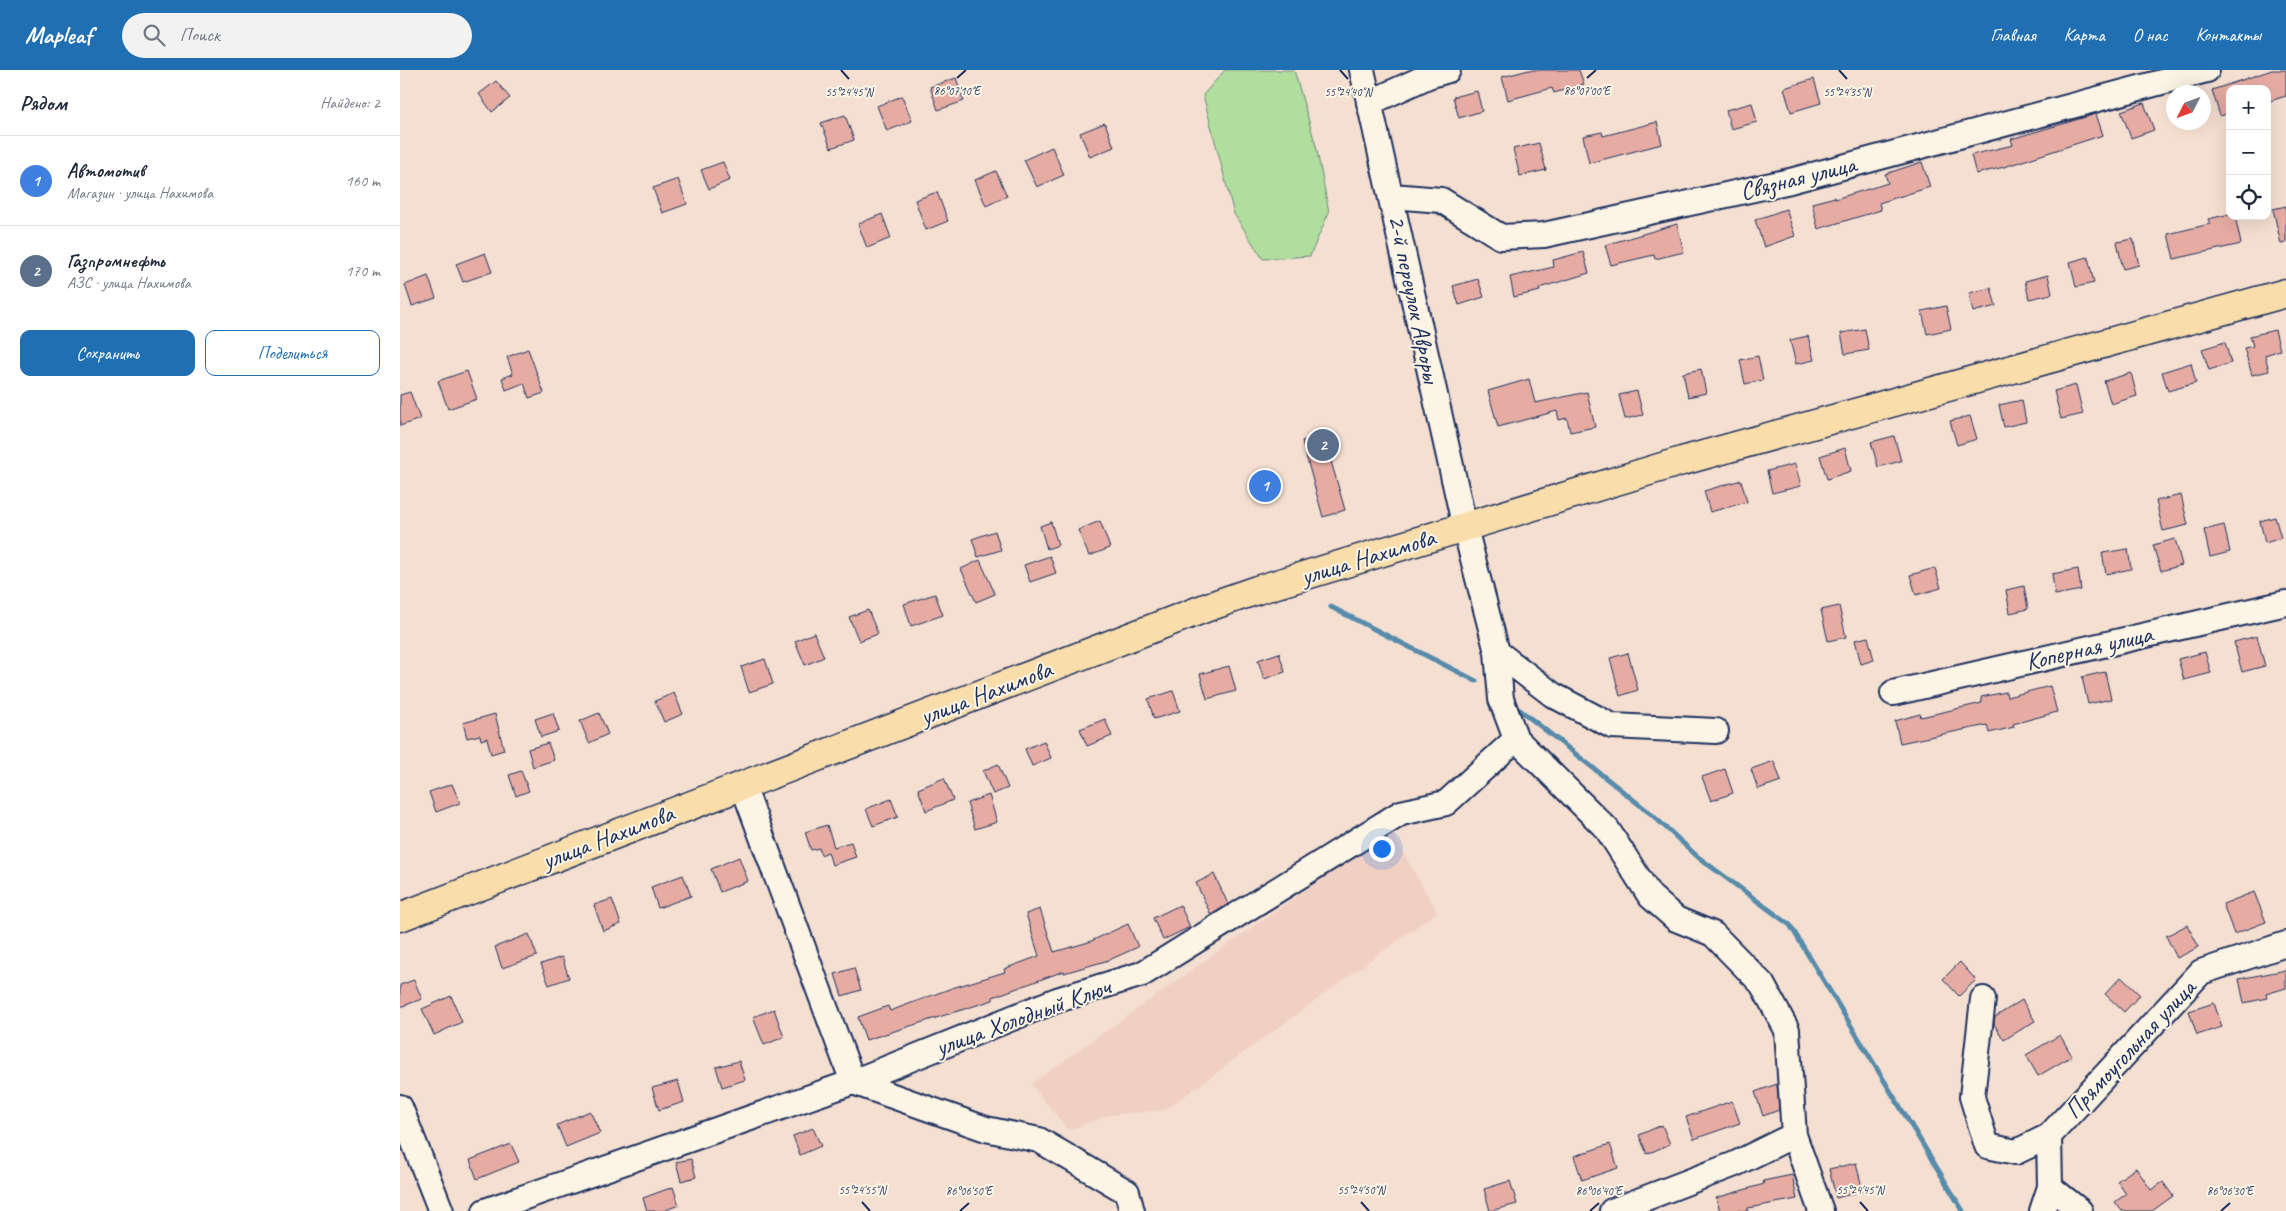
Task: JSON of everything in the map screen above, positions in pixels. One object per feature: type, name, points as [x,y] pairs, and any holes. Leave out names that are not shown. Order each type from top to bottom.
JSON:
[{"type":"main road","name":"улица Нахимова","points":[[400,917],[1208,607],[1257,590],[1692,458],[2286,293]]},
{"type":"street","name":"2-й переулок Авроры","points":[[1362,70],[1392,196],[1465,528],[1497,652],[1502,699],[1516,739]]},
{"type":"street","points":[[1369,103],[1428,76],[1448,70]]},
{"type":"street","name":"Связная улица","points":[[1392,196],[1440,200],[1501,237],[1544,235],[1790,182],[2207,70]]},
{"type":"street","name":"Коперная улица","points":[[1893,693],[2286,603]]},
{"type":"street","points":[[1497,652],[1553,696],[1612,726],[1716,732]]},
{"type":"street","points":[[1516,739],[1607,829],[1650,896],[1676,920],[1713,934],[1762,984],[1787,1030],[1794,1135],[1821,1211]]},
{"type":"street","name":"улица Холодный Ключ","points":[[484,1211],[853,1082],[1057,1000],[1142,974],[1401,813],[1446,803],[1516,739]]},
{"type":"street","points":[[743,786],[853,1082],[986,1129],[1039,1140],[1127,1192],[1132,1211]]},
{"type":"street","name":"Прямоугольная улица","points":[[2042,1211],[2050,1187],[2050,1136],[2202,972],[2286,944]]},
{"type":"street","points":[[1983,999],[1972,1097],[1987,1146],[2016,1152],[2050,1136]]},
{"type":"street","points":[[400,1107],[441,1211]]},
{"type":"street","points":[[1612,1211],[1735,1164],[1794,1135]]},
{"type":"street","points":[[2050,1187],[2080,1211]]},
{"type":"shaded area","points":[[1390,830],[1437,912],[1165,1110],[1109,1115],[1068,1130],[1031,1084]]},
{"type":"green space","points":[[1225,70],[1294,70],[1316,146],[1329,212],[1310,256],[1263,259],[1234,214],[1203,95]]},
{"type":"building","points":[[1529,70],[1579,70],[1584,84],[1554,93],[1552,88],[1508,100],[1502,77]]},
{"type":"building","points":[[2272,70],[2286,70],[2286,96],[2271,101],[2271,85],[2227,85]]},
{"type":"building","points":[[956,78],[964,101],[938,110],[930,87]]},
{"type":"building","points":[[1814,79],[1821,103],[1791,112],[1784,88]]},
{"type":"building","points":[[496,81],[510,98],[492,112],[479,94]]},
{"type":"building","points":[[2226,85],[2226,114],[2220,116],[2212,90]]},
{"type":"building","points":[[1477,91],[1482,111],[1459,118],[1453,97]]},
{"type":"building","points":[[902,96],[912,121],[887,131],[877,106]]},
{"type":"building","points":[[1752,103],[1757,122],[1731,129],[1726,110]]},
{"type":"building","points":[[2144,103],[2154,130],[2131,138],[2121,111]]},
{"type":"building","points":[[2096,114],[2103,135],[2004,167],[1976,174],[1971,155],[2013,145],[2011,139]]},
{"type":"building","points":[[845,115],[854,140],[831,148],[821,123]]},
{"type":"building","points":[[1657,122],[1662,144],[1589,163],[1583,136],[1602,132],[1603,136]]},
{"type":"building","points":[[1105,123],[1114,147],[1090,157],[1080,133]]},
{"type":"building","points":[[1539,143],[1546,170],[1520,176],[1513,149]]},
{"type":"building","points":[[1052,147],[1064,175],[1037,187],[1024,160]]},
{"type":"building","points":[[723,162],[730,180],[709,189],[701,170]]},
{"type":"building","points":[[1922,162],[1930,187],[1879,203],[1881,210],[1818,229],[1812,203],[1835,197],[1835,199],[1888,183],[1885,174]]},
{"type":"building","points":[[996,171],[1007,196],[986,206],[975,180]]},
{"type":"building","points":[[678,179],[687,204],[662,213],[653,188]]},
{"type":"building","points":[[937,192],[948,221],[926,230],[915,200]]},
{"type":"building","points":[[2286,206],[2286,243],[2281,244],[2273,209]]},
{"type":"building","points":[[1786,209],[1795,236],[1764,247],[1755,220]]},
{"type":"building","points":[[882,214],[891,238],[867,248],[858,224]]},
{"type":"building","points":[[2226,215],[2226,220],[2236,220],[2241,244],[2174,259],[2168,234],[2210,224],[2208,219]]},
{"type":"building","points":[[1677,224],[1684,252],[1655,259],[1654,255],[1611,265],[1605,245]]},
{"type":"building","points":[[2133,239],[2139,265],[2123,269],[2117,242]]},
{"type":"building","points":[[1583,252],[1589,273],[1539,288],[1540,291],[1514,297],[1510,277],[1554,267],[1553,260]]},
{"type":"building","points":[[485,253],[492,272],[463,282],[456,264]]},
{"type":"building","points":[[2088,257],[2094,283],[2076,287],[2070,262]]},
{"type":"building","points":[[2048,275],[2052,294],[2029,299],[2025,281]]},
{"type":"building","points":[[428,276],[436,298],[412,306],[405,285]]},
{"type":"building","points":[[1478,279],[1484,297],[1459,305],[1453,286]]},
{"type":"building","points":[[1991,288],[1996,306],[1973,312],[1969,293]]},
{"type":"building","points":[[1946,306],[1951,329],[1927,334],[1922,311]]},
{"type":"building","points":[[1865,329],[1869,350],[1845,354],[1841,333]]},
{"type":"building","points":[[2275,330],[2280,350],[2265,355],[2269,371],[2252,375],[2244,348],[2253,346],[2250,336]]},
{"type":"building","points":[[1808,336],[1814,360],[1796,364],[1790,340]]},
{"type":"building","points":[[2225,342],[2231,363],[2209,370],[2202,349]]},
{"type":"building","points":[[528,349],[544,393],[529,398],[524,383],[506,390],[502,378],[513,374],[507,357]]},
{"type":"building","points":[[1758,356],[1763,380],[1745,384],[1740,360]]},
{"type":"building","points":[[2191,363],[2196,383],[2168,391],[2162,372]]},
{"type":"building","points":[[1701,369],[1706,393],[1688,397],[1683,373]]},
{"type":"building","points":[[467,371],[477,399],[448,409],[438,381]]},
{"type":"building","points":[[2131,373],[2137,396],[2111,404],[2104,381]]},
{"type":"building","points":[[1529,379],[1535,403],[1587,392],[1595,427],[1570,432],[1567,418],[1559,420],[1557,411],[1498,427],[1488,391]]},
{"type":"building","points":[[2076,385],[2083,414],[2061,419],[2054,391]]},
{"type":"building","points":[[1637,391],[1643,415],[1625,419],[1619,395]]},
{"type":"building","points":[[410,392],[420,419],[400,426],[400,395]]},
{"type":"building","points":[[2022,400],[2026,422],[2004,427],[1999,405]]},
{"type":"building","points":[[1970,416],[1977,439],[1957,445],[1950,421]]},
{"type":"building","points":[[1326,434],[1331,453],[1329,454],[1345,510],[1323,517],[1302,441]]},
{"type":"building","points":[[1894,436],[1901,461],[1878,467],[1871,442]]},
{"type":"building","points":[[1845,448],[1851,471],[1827,479],[1820,456]]},
{"type":"building","points":[[1795,464],[1801,486],[1772,493],[1767,471]]},
{"type":"building","points":[[1741,480],[1747,502],[1710,512],[1704,491]]},
{"type":"building","points":[[2181,495],[2188,525],[2163,531],[2156,501]]},
{"type":"building","points":[[2275,517],[2281,538],[2265,543],[2260,521]]},
{"type":"building","points":[[1100,521],[1110,548],[1089,556],[1078,530]]},
{"type":"building","points":[[1051,522],[1058,545],[1047,549],[1040,526]]},
{"type":"building","points":[[2224,525],[2230,552],[2210,557],[2204,530]]},
{"type":"building","points":[[995,531],[1001,550],[978,557],[972,539]]},
{"type":"building","points":[[2175,539],[2182,565],[2161,571],[2153,545]]},
{"type":"building","points":[[2128,549],[2131,569],[2106,574],[2102,553]]},
{"type":"building","points":[[1050,556],[1056,573],[1030,582],[1024,565]]},
{"type":"building","points":[[980,560],[995,594],[976,602],[961,569]]},
{"type":"building","points":[[1935,568],[1941,588],[1916,595],[1910,575]]},
{"type":"building","points":[[2078,569],[2081,590],[2055,595],[2052,574]]},
{"type":"building","points":[[2024,586],[2028,609],[2010,613],[2006,590]]},
{"type":"building","points":[[935,594],[943,615],[911,626],[904,604]]},
{"type":"building","points":[[1839,606],[1846,637],[1828,641],[1821,610]]},
{"type":"building","points":[[868,610],[878,634],[859,641],[849,617]]},
{"type":"building","points":[[814,633],[824,657],[805,665],[795,641]]},
{"type":"building","points":[[2257,636],[2265,666],[2242,672],[2234,642]]},
{"type":"building","points":[[1868,637],[1874,660],[1861,664],[1855,640]]},
{"type":"building","points":[[2205,652],[2211,673],[2184,680],[2178,659]]},
{"type":"building","points":[[1279,653],[1285,672],[1264,679],[1258,660]]},
{"type":"building","points":[[1628,653],[1638,690],[1620,696],[1610,658]]},
{"type":"building","points":[[765,659],[773,684],[749,692],[741,667]]},
{"type":"building","points":[[1229,666],[1236,691],[1207,699],[1200,674]]},
{"type":"building","points":[[2105,672],[2111,699],[2088,704],[2082,677]]},
{"type":"building","points":[[2050,686],[2057,712],[2013,724],[2014,727],[1989,733],[1987,725],[1900,743],[1895,721],[1920,714],[1921,717],[1982,703],[1981,697],[2006,692],[2007,697]]},
{"type":"building","points":[[1173,691],[1180,711],[1154,719],[1148,699]]},
{"type":"building","points":[[674,693],[683,714],[664,722],[655,701]]},
{"type":"building","points":[[553,713],[559,731],[541,737],[535,719]]},
{"type":"building","points":[[599,713],[608,734],[589,743],[580,721]]},
{"type":"building","points":[[495,714],[504,750],[491,754],[487,738],[481,740],[480,735],[467,738],[463,723]]},
{"type":"building","points":[[1105,719],[1112,736],[1087,746],[1080,729]]},
{"type":"building","points":[[1044,741],[1051,758],[1032,766],[1025,749]]},
{"type":"building","points":[[548,743],[554,760],[533,767],[528,749]]},
{"type":"building","points":[[1774,761],[1781,781],[1758,789],[1751,769]]},
{"type":"building","points":[[998,764],[1008,788],[993,794],[983,771]]},
{"type":"building","points":[[1725,769],[1733,793],[1711,801],[1702,777]]},
{"type":"building","points":[[521,771],[529,791],[516,796],[509,775]]},
{"type":"building","points":[[944,778],[953,800],[926,811],[918,789]]},
{"type":"building","points":[[452,784],[460,803],[436,812],[429,792]]},
{"type":"building","points":[[989,795],[997,822],[975,829],[967,803]]},
{"type":"building","points":[[891,799],[898,817],[873,826],[866,809]]},
{"type":"building","points":[[827,825],[834,847],[851,842],[856,857],[832,865],[828,852],[821,855],[819,848],[811,850],[805,832]]},
{"type":"building","points":[[739,857],[748,881],[720,892],[711,869]]},
{"type":"building","points":[[1214,874],[1228,904],[1211,915],[1196,883]]},
{"type":"building","points":[[683,875],[691,896],[658,908],[651,887]]},
{"type":"building","points":[[2254,892],[2266,922],[2234,934],[2223,904]]},
{"type":"building","points":[[612,899],[621,924],[603,931],[594,905]]},
{"type":"building","points":[[1180,905],[1190,927],[1163,940],[1153,918]]},
{"type":"building","points":[[1040,909],[1054,952],[1089,942],[1128,924],[1138,947],[1109,960],[1064,973],[1064,971],[993,997],[993,1000],[866,1040],[858,1017],[888,1006],[890,1011],[952,988],[1005,972],[1004,969],[1039,956],[1026,914]]},
{"type":"building","points":[[2187,925],[2199,947],[2177,958],[2166,936]]},
{"type":"building","points":[[529,934],[537,956],[502,968],[495,947]]},
{"type":"building","points":[[562,957],[569,978],[549,985],[541,964]]},
{"type":"building","points":[[1960,962],[1976,980],[1959,996],[1943,979]]},
{"type":"building","points":[[854,968],[861,990],[842,996],[835,974]]},
{"type":"building","points":[[2286,970],[2286,988],[2266,994],[2267,998],[2244,1003],[2239,979]]},
{"type":"building","points":[[2121,977],[2140,995],[2124,1012],[2105,994]]},
{"type":"building","points":[[414,980],[422,999],[400,1007],[400,985]]},
{"type":"building","points":[[451,996],[462,1022],[434,1035],[422,1009]]},
{"type":"building","points":[[2022,1000],[2035,1021],[2004,1040],[1994,1024],[1995,1017]]},
{"type":"building","points":[[2214,1003],[2222,1027],[2197,1035],[2189,1011]]},
{"type":"building","points":[[774,1009],[784,1037],[764,1045],[753,1017]]},
{"type":"building","points":[[2060,1035],[2072,1056],[2038,1076],[2026,1055]]},
{"type":"building","points":[[739,1061],[745,1080],[722,1087],[716,1067]]},
{"type":"building","points":[[678,1081],[684,1102],[659,1110],[652,1088]]},
{"type":"building","points":[[1777,1084],[1779,1110],[1763,1116],[1755,1092]]},
{"type":"building","points":[[1732,1101],[1740,1123],[1694,1139],[1686,1117]]},
{"type":"building","points":[[590,1111],[600,1133],[566,1147],[557,1125]]},
{"type":"building","points":[[1662,1125],[1670,1144],[1647,1154],[1639,1135]]},
{"type":"building","points":[[813,1128],[821,1146],[800,1155],[793,1136]]},
{"type":"building","points":[[511,1144],[519,1162],[477,1179],[470,1160]]},
{"type":"building","points":[[1610,1144],[1618,1168],[1582,1180],[1574,1156]]},
{"type":"building","points":[[691,1159],[696,1177],[681,1181],[676,1162]]},
{"type":"building","points":[[1856,1163],[1863,1191],[1836,1198],[1829,1169]]},
{"type":"building","points":[[2136,1168],[2151,1190],[2163,1182],[2173,1196],[2152,1211],[2122,1211],[2115,1202],[2126,1194],[2117,1181]]},
{"type":"building","points":[[1792,1175],[1797,1199],[1748,1208],[1748,1211],[1720,1211],[1716,1198],[1764,1184],[1763,1181]]},
{"type":"building","points":[[1510,1181],[1517,1204],[1490,1211],[1484,1189]]},
{"type":"building","points":[[673,1187],[679,1205],[663,1211],[647,1211],[643,1198]]},
{"type":"waterway","points":[[1331,607],[1476,681]]},
{"type":"waterway","points":[[1520,710],[1650,813],[1698,857],[1790,925],[1963,1211]]},
{"type":"place","name":"Газпромнефть","points":[[1323,445]]},
{"type":"place","name":"Автомотив","points":[[1265,486]]}]
